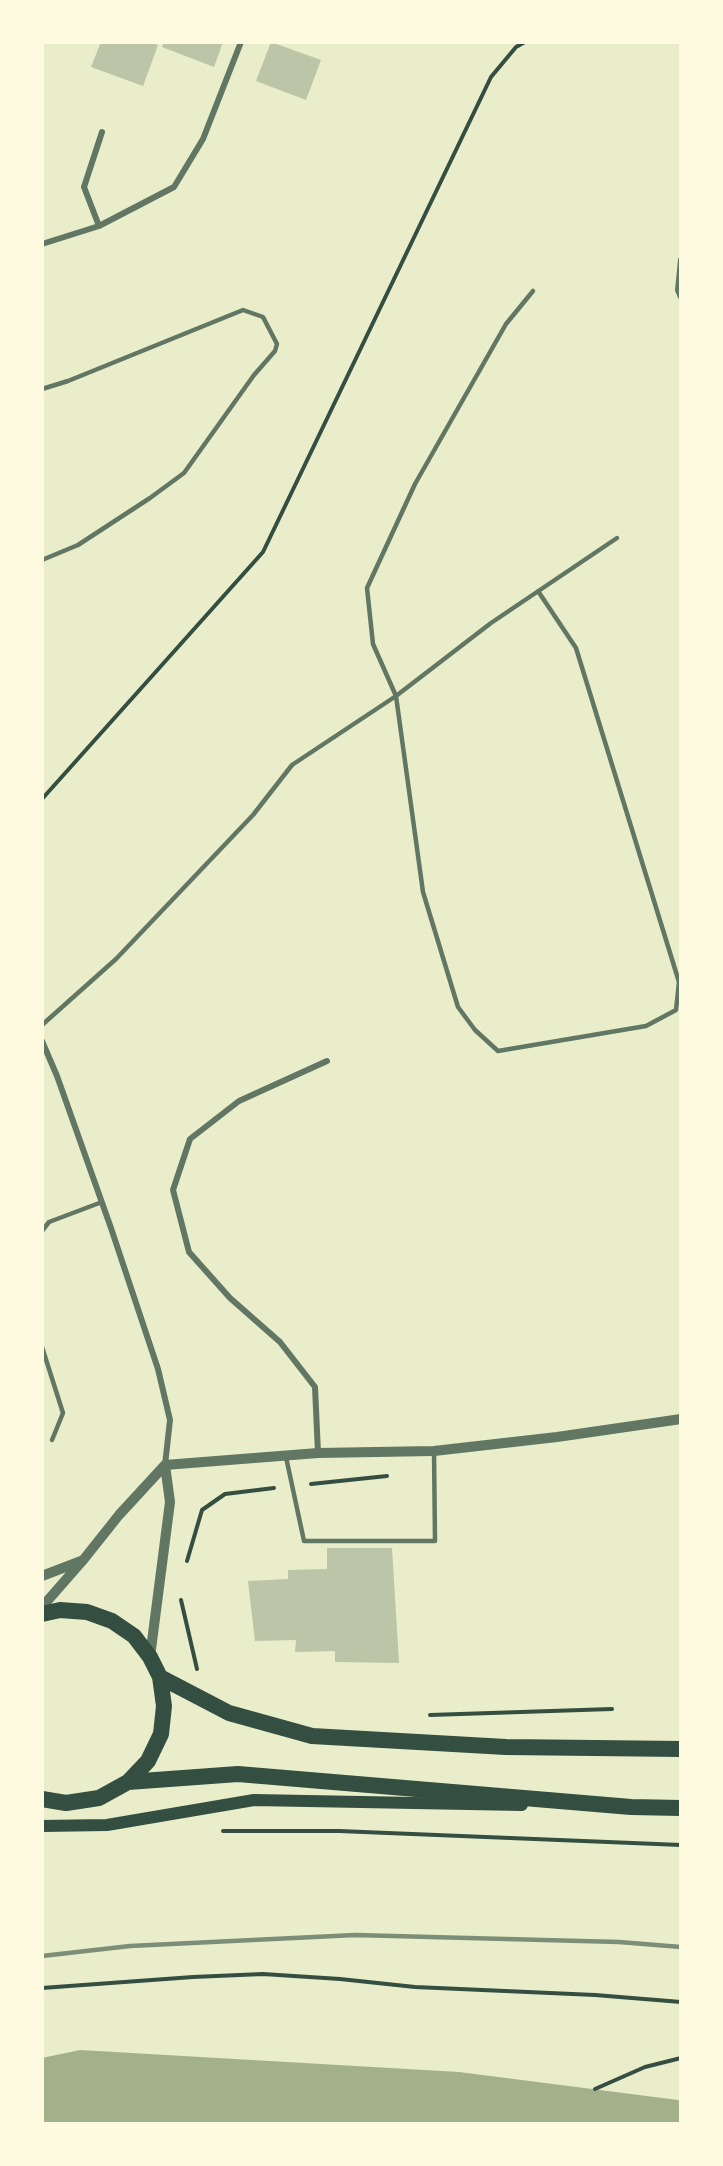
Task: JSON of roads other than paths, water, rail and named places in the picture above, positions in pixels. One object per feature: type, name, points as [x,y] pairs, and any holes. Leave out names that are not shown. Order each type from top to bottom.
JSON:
[{"type":"highway","points":[[42,1614],[60,1610],[87,1612],[112,1621],[134,1636],[150,1657],[160,1677],[164,1706],[161,1734],[148,1761],[128,1782],[99,1798],[66,1803],[42,1799]]},
{"type":"highway","points":[[160,1677],[229,1713],[312,1736],[506,1747],[681,1749]]},
{"type":"highway","points":[[128,1782],[238,1774],[631,1807],[681,1808]]},
{"type":"main road","points":[[42,1826],[107,1825],[254,1800],[631,1807]]},
{"type":"street","points":[[42,244],[99,226],[174,187],[203,139],[240,42]]},
{"type":"street","points":[[99,226],[84,187],[102,132]]},
{"type":"street","points":[[681,260],[678,290],[681,297]]},
{"type":"street","points":[[42,1041],[57,1076],[102,1202],[158,1369],[170,1420],[165,1465],[170,1502],[150,1657]]},
{"type":"street","points":[[318,1453],[315,1387],[280,1342],[230,1298],[189,1252],[173,1190],[190,1139],[239,1101],[327,1061]]},
{"type":"street","points":[[42,1607],[119,1515],[165,1465],[318,1453],[435,1451],[557,1437],[681,1419]]},
{"type":"street","points":[[42,1576],[84,1559]]},
{"type":"lane","points":[[533,291],[506,324],[415,484],[367,588],[373,644],[396,696],[423,892],[458,1007],[475,1030],[498,1051],[646,1026],[679,1011],[679,982],[576,648],[538,591]]},
{"type":"lane","points":[[42,389],[68,381],[243,310],[263,317],[276,344],[275,351],[254,375],[184,473],[78,545],[42,560]]},
{"type":"lane","points":[[42,1025],[116,959],[252,815],[292,765],[396,696],[491,623],[617,538]]},
{"type":"lane","points":[[42,1231],[49,1222],[102,1202]]},
{"type":"lane","points":[[42,1347],[63,1413],[52,1440]]},
{"type":"lane","points":[[286,1456],[304,1540],[435,1541],[435,1451]]},
{"type":"railway","points":[[42,1956],[130,1946],[355,1935],[619,1942],[681,1947]]}]
